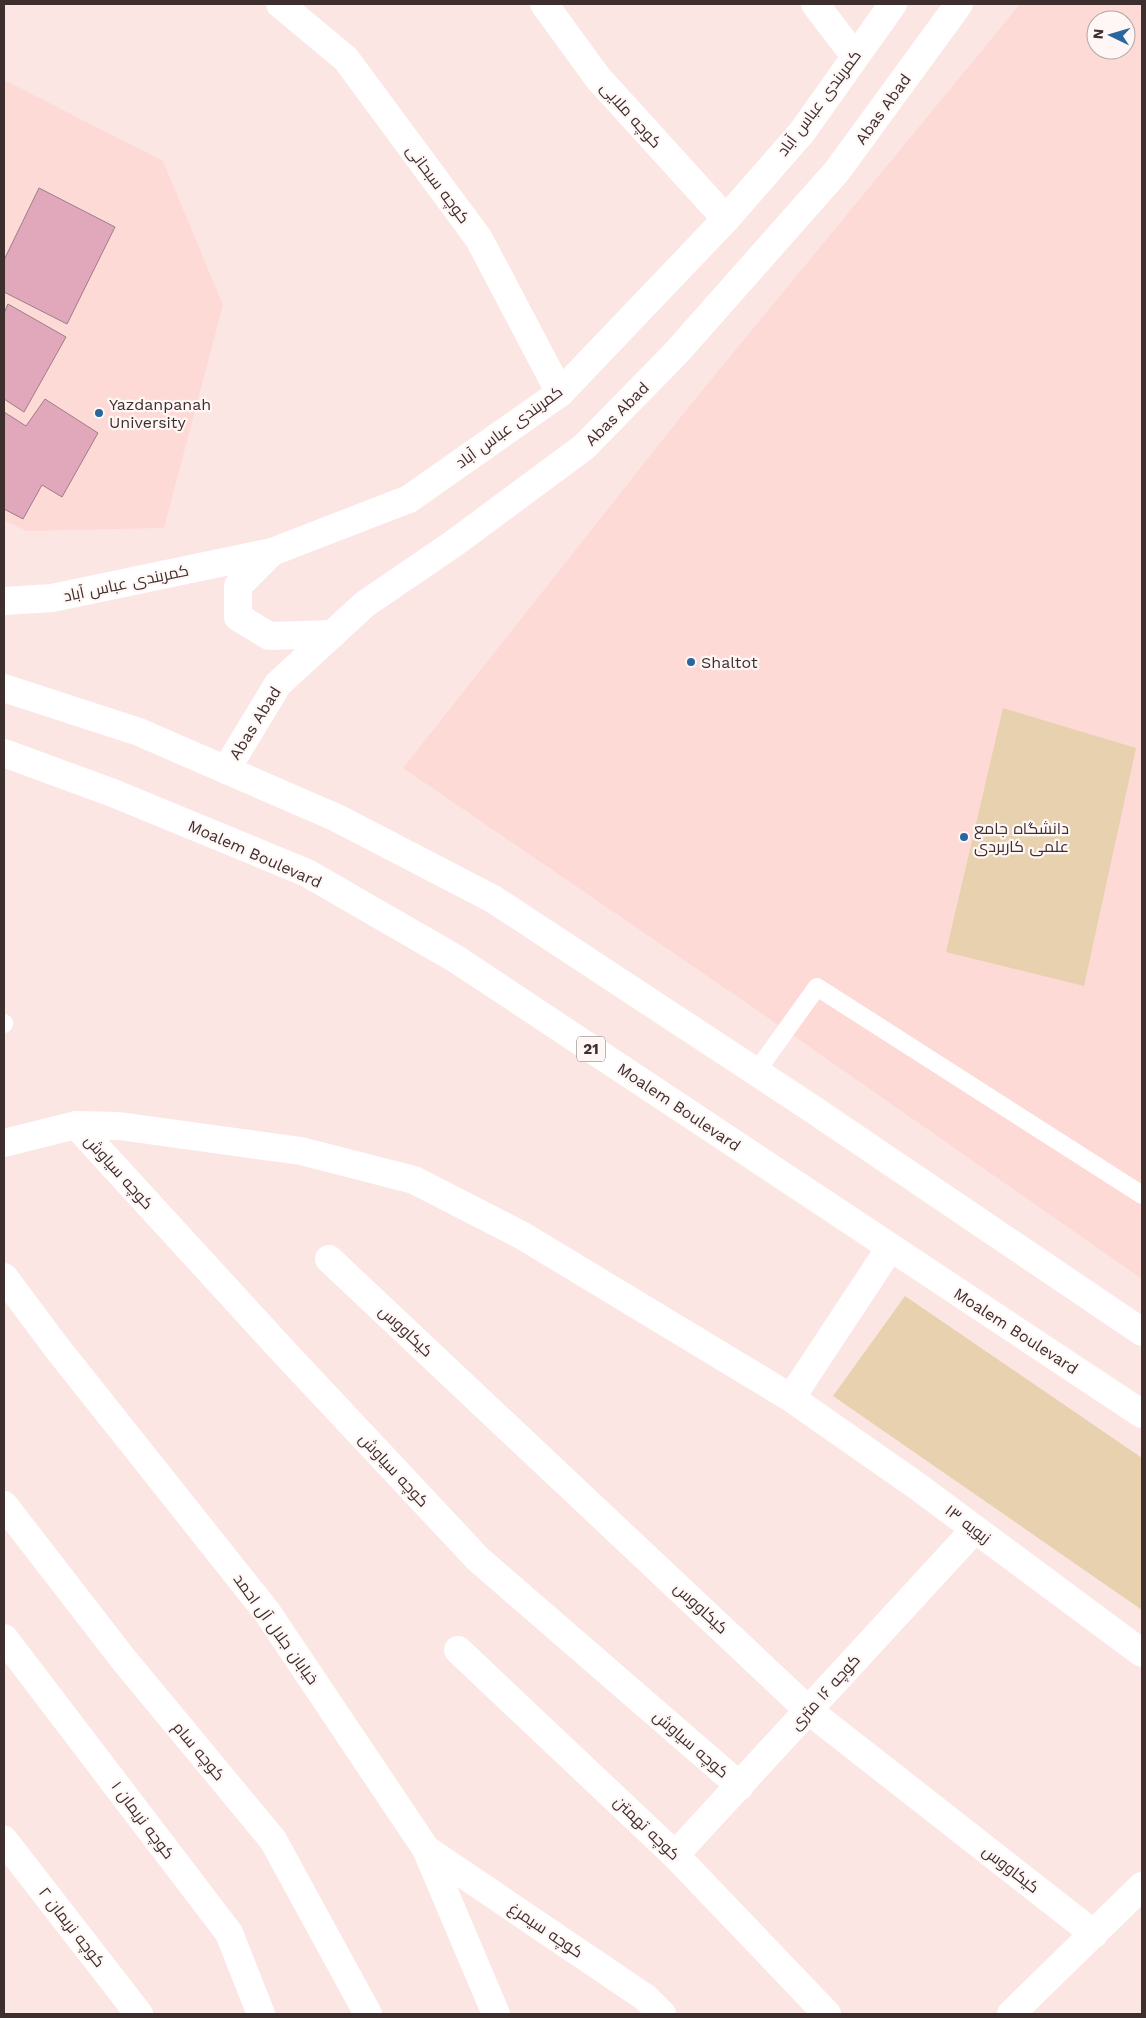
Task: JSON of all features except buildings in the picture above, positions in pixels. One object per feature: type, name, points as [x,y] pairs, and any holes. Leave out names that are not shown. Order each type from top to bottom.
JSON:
[{"type":"street","name":"کوچه سبحانی","points":[[280,4],[346,59],[479,239],[560,393]]},
{"type":"street","name":"کوچه ملایی","points":[[544,4],[598,78],[726,219]]},
{"type":"street","points":[[815,4],[854,55]]},
{"type":"street","name":"کمربندی عباس آباد","points":[[4,602],[52,598],[272,552],[409,499],[560,393],[726,219],[802,132],[854,55],[893,4]]},
{"type":"street","name":"Abas Abad","points":[[226,770],[278,684],[365,604],[454,544],[584,447],[676,353],[837,171],[959,4]]},
{"type":"street","points":[[272,552],[238,586],[238,617],[269,636],[333,634]]},
{"type":"street","points":[[4,688],[138,732],[337,818],[493,899],[756,1072],[1142,1332]]},
{"type":"street","name":"Moalem Boulevard","points":[[4,753],[113,793],[306,873],[456,959],[1142,1414]]},
{"type":"street","name":"زیویه ۱۳","points":[[4,1143],[76,1125],[119,1126],[301,1152],[414,1180],[523,1236],[791,1398],[975,1529],[1142,1654]]},
{"type":"street","name":"کوچه سیاوش","points":[[76,1125],[277,1345],[478,1559],[740,1786]]},
{"type":"street","points":[[791,1398],[890,1248]]},
{"type":"street","name":"کیکاووس","points":[[329,1258],[808,1710],[1094,1934]]},
{"type":"street","name":"خیابان جلال آل احمد","points":[[4,1277],[57,1348],[267,1612],[426,1849],[496,2014]]},
{"type":"street","name":"کوچه سام","points":[[4,1505],[124,1660],[273,1840],[368,2014]]},
{"type":"street","name":"کوچه ۱۶ متری","points":[[675,1855],[975,1529]]},
{"type":"street","name":"کوچه نریمان ۱","points":[[4,1638],[229,1933],[261,2014]]},
{"type":"street","name":"کوچه تهمتن","points":[[458,1650],[675,1855],[827,2014]]},
{"type":"street","name":"کوچه نریمان ۲","points":[[4,1840],[139,2014]]},
{"type":"street","name":"کوچه سیمرغ","points":[[426,1849],[646,1998],[662,2014]]},
{"type":"street","points":[[1011,2014],[1142,1886]]},
{"type":"lane","points":[[756,1072],[817,986],[1142,1195]]},
{"type":"shaded area","points":[[1020,4],[1142,4],[1142,1279],[748,1004],[403,768],[687,409]]},
{"type":"shaded area","name":"Yazdanpanah University","points":[[4,80],[163,161],[223,305],[164,528],[27,531],[4,521]]},
{"type":"shaded area","points":[[1003,708],[1136,748],[1084,986],[946,952]]},
{"type":"shaded area","points":[[905,1296],[1142,1458],[1142,1610],[833,1396]]},
{"type":"place","name":"Yazdanpanah University","points":[[99,413]]},
{"type":"place","name":"Shaltot","points":[[691,662]]},
{"type":"place","name":"دانشگاه جامع علمی کاربردی","points":[[964,837]]}]
